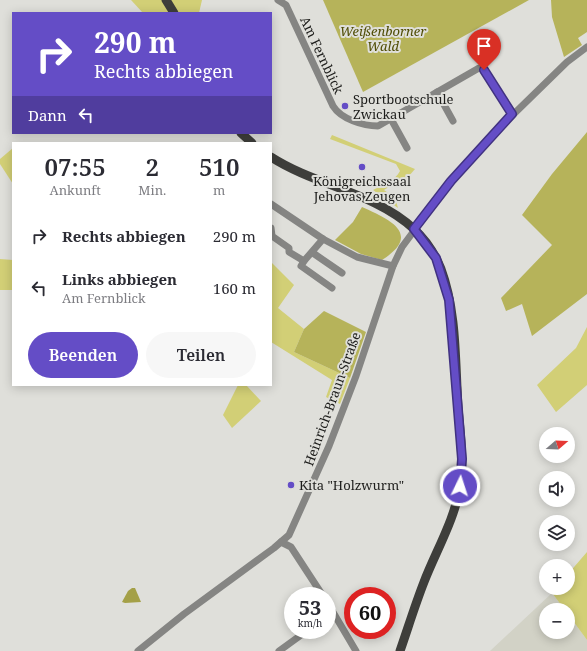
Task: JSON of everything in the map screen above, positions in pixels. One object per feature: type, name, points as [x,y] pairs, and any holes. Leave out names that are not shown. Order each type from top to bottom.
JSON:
[{"type":"main road","points":[[166,0],[173,12]]},
{"type":"main road","points":[[242,134],[251,142]]},
{"type":"main road","points":[[272,158],[294,170],[366,199],[394,214],[414,229],[436,258],[449,300],[462,459],[460,486],[454,509],[423,583],[400,651]]},
{"type":"street","name":"Am Fernblick","points":[[278,0],[286,5],[336,112],[359,123],[378,126],[479,68],[484,70],[512,114]]},
{"type":"street","name":"Heinrich-Braun-Straße","points":[[138,651],[281,542],[292,530],[329,446],[356,376],[393,266],[402,247],[451,181],[512,114],[567,62],[587,47]]},
{"type":"street","points":[[437,92],[453,121]]},
{"type":"street","points":[[391,119],[407,148]]},
{"type":"street","points":[[272,205],[323,239],[357,257],[393,266]]},
{"type":"street","points":[[272,236],[289,248],[289,252],[304,261]]},
{"type":"street","points":[[323,239],[312,253],[310,253],[301,266],[332,288]]},
{"type":"street","points":[[312,253],[342,273]]},
{"type":"street","points":[[281,542],[291,547],[317,587]]},
{"type":"street","points":[[336,617],[356,651]]},
{"type":"street","points":[[279,651],[296,639]]},
{"type":"shaded area","points":[[131,0],[202,0],[199,12],[142,12]]},
{"type":"shaded area","points":[[332,135],[415,169],[408,177],[403,178],[384,190],[395,198],[398,208],[373,190],[388,182],[398,174],[400,171],[396,164],[330,139]]},
{"type":"shaded area","points":[[12,149],[12,182],[0,164],[0,159]]},
{"type":"shaded area","points":[[0,259],[12,260],[12,290],[0,290]]},
{"type":"shaded area","points":[[272,263],[294,285],[278,308],[304,329],[294,352],[350,378],[340,404],[326,397],[332,380],[272,343]]},
{"type":"shaded area","points":[[587,327],[587,385],[556,412],[537,385],[576,348]]},
{"type":"shaded area","points":[[238,386],[247,386],[261,401],[232,428],[223,415]]},
{"type":"shaded area","points":[[587,552],[587,640],[575,624],[575,603],[560,603],[554,595],[575,595],[575,566]]},
{"type":"shaded area","points":[[135,588],[141,602],[122,602],[128,591]]},
{"type":"shaded area","points":[[550,595],[554,595],[560,603],[541,603]]},
{"type":"shaded area","points":[[539,605],[539,639],[575,639],[575,624],[587,640],[587,651],[490,651]]},
{"type":"green space","name":"Weißenborner Wald","points":[[323,0],[529,0],[363,92]]},
{"type":"green space","points":[[551,0],[587,0],[587,32],[578,38],[582,45],[564,57],[552,17]]},
{"type":"green space","points":[[587,132],[587,294],[532,336],[522,304],[506,311],[501,298],[552,245],[522,215],[552,174]]},
{"type":"green space","points":[[362,207],[391,222],[398,228],[401,235],[400,242],[394,251],[382,260],[361,254],[335,240],[353,222]]},
{"type":"green space","points":[[324,311],[366,332],[350,378],[294,352],[304,329]]},
{"type":"place","name":"Sportbootschule Zwickau","points":[[345,106]]},
{"type":"place","name":"Königreichssaal Jehovas Zeugen","points":[[362,167]]},
{"type":"place","name":"Kita \"Holzwurm\"","points":[[291,485]]},
{"type":"route","points":[[460,486],[462,459],[452,317],[449,300],[442,270],[426,243],[414,229],[451,181],[512,114],[484,70]]}]
